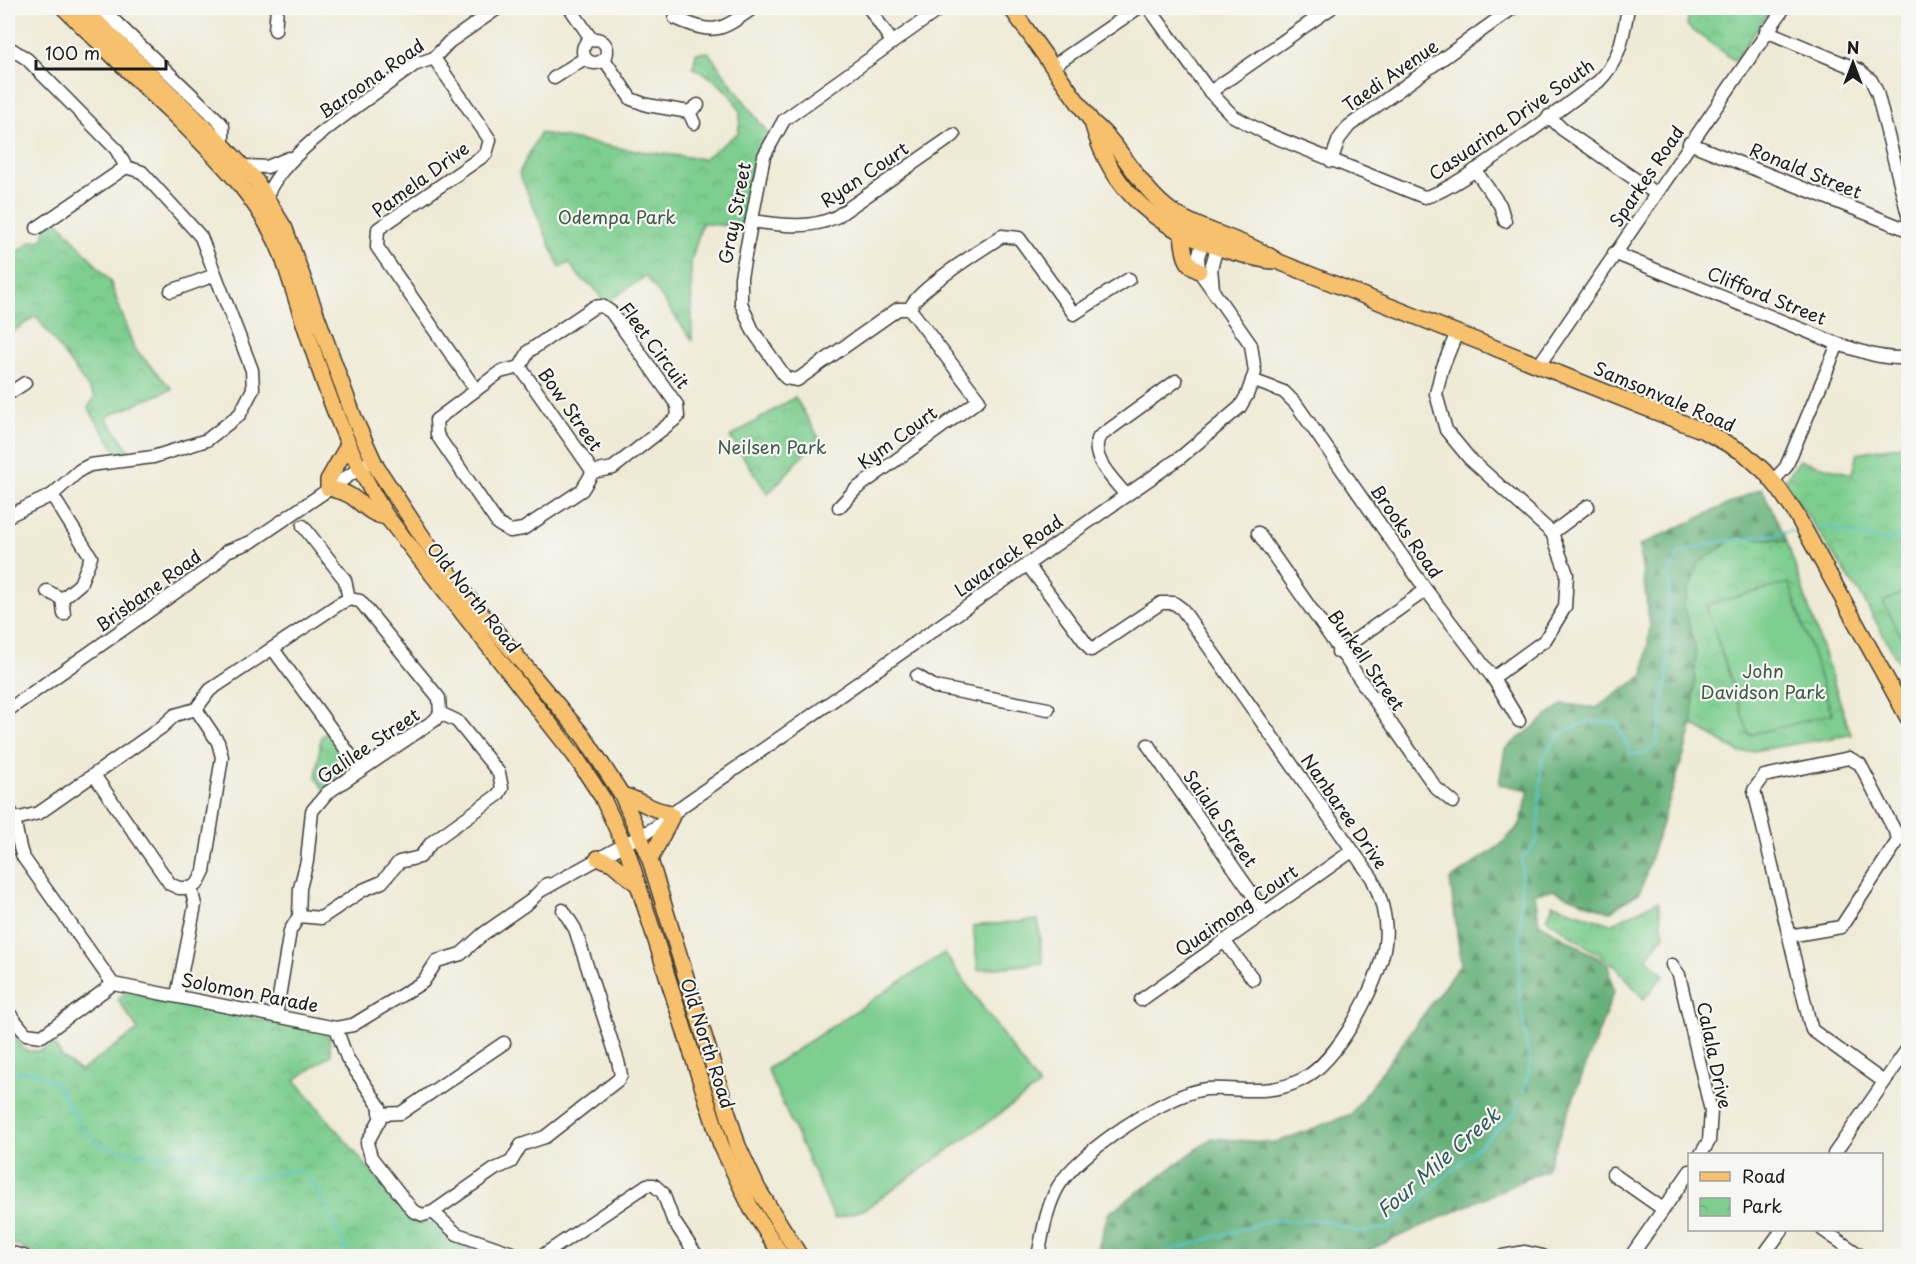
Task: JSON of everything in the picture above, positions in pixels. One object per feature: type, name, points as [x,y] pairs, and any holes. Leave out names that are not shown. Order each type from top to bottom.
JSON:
[{"type":"main road","name":"Old North Road","points":[[64,8],[216,155],[254,201],[274,233],[328,397],[359,472],[387,518],[575,756],[602,797],[623,841],[721,1145],[751,1208],[782,1257]]},
{"type":"main road","name":"Old North Road","points":[[82,8],[244,166],[267,197],[295,252],[355,420],[375,464],[424,539],[464,593],[526,671],[584,737],[622,795],[640,831],[650,860],[738,1146],[758,1189],[800,1257]]},
{"type":"main road","name":"Samsonvale Road","points":[[1011,8],[1092,122],[1108,135],[1139,179],[1159,201],[1212,238]]},
{"type":"main road","name":"Samsonvale Road","points":[[1092,122],[1097,141],[1126,188],[1152,216],[1182,235],[1212,238],[1264,251],[1279,262],[1721,439],[1754,461],[1773,481],[1796,514],[1908,718]]},
{"type":"main road","points":[[1182,235],[1186,258],[1192,268],[1200,272]]},
{"type":"main road","points":[[347,447],[328,480],[332,489],[351,495],[373,515],[387,518]]},
{"type":"main road","points":[[622,795],[669,814],[650,860]]},
{"type":"main road","points":[[598,858],[612,863],[638,885]]},
{"type":"street","name":"Old North Road","points":[[101,8],[219,121],[224,131],[223,145]]},
{"type":"street","points":[[275,30],[277,8]]},
{"type":"street","name":"Baroona Road","points":[[267,197],[274,178],[293,157],[414,65],[434,58],[449,42],[498,8]]},
{"type":"street","points":[[570,8],[592,40]]},
{"type":"street","points":[[675,18],[702,29],[724,28],[753,8]]},
{"type":"street","points":[[869,8],[892,42]]},
{"type":"street","name":"Gray Street","points":[[910,309],[898,309],[796,380],[786,378],[753,331],[741,303],[741,277],[764,156],[784,120],[941,8]]},
{"type":"street","points":[[1053,66],[1138,8]]},
{"type":"street","name":"Casuarina Drive South","points":[[1149,8],[1210,92],[1233,116],[1265,133],[1330,161],[1424,197],[1438,194],[1475,170],[1608,73],[1621,45],[1628,8]]},
{"type":"street","points":[[1210,92],[1331,8]]},
{"type":"street","name":"Taedi Avenue","points":[[1330,161],[1339,139],[1349,126],[1513,8]]},
{"type":"street","name":"Sparkes Road","points":[[1539,365],[1689,143],[1784,8]]},
{"type":"street","points":[[1766,31],[1859,70],[1871,80],[1877,92],[1908,215]]},
{"type":"street","points":[[597,39],[605,44],[607,53],[604,59],[593,63],[585,58],[583,49],[592,40],[597,39]]},
{"type":"street","points":[[8,50],[13,50],[27,58],[116,149],[126,167],[142,172],[201,237],[252,370],[253,389],[240,414],[207,440],[153,457],[90,465],[80,470],[52,495],[8,516]]},
{"type":"street","name":"Pamela Drive","points":[[434,58],[490,140],[486,154],[378,229],[377,247],[476,390]]},
{"type":"street","points":[[554,78],[585,58]]},
{"type":"street","points":[[604,59],[631,99],[647,105],[694,113]]},
{"type":"street","points":[[1549,116],[1562,129],[1655,193]]},
{"type":"street","name":"Ryan Court","points":[[752,221],[803,227],[820,224],[836,217],[954,135]]},
{"type":"street","name":"Ronald Street","points":[[1689,143],[1908,230]]},
{"type":"street","name":"Baroona Road","points":[[244,166],[267,167],[293,157]]},
{"type":"street","points":[[33,231],[126,167]]},
{"type":"street","points":[[1475,170],[1500,205],[1505,221]]},
{"type":"street","points":[[910,309],[916,297],[1002,236],[1010,235],[1019,238],[1074,314],[1129,279]]},
{"type":"street","points":[[1200,272],[1198,262],[1212,238]]},
{"type":"street","points":[[1212,238],[1213,289]]},
{"type":"street","name":"Clifford Street","points":[[1614,253],[1838,344],[1871,354],[1898,359],[1908,357]]},
{"type":"street","name":"Lavarack Road","points":[[623,841],[685,804],[1181,457],[1228,420],[1240,407],[1252,380],[1255,363],[1251,345],[1200,272]]},
{"type":"street","points":[[170,292],[215,275]]},
{"type":"street","name":"Fleet Circuit","points":[[602,306],[612,312],[677,405],[679,415],[674,423],[613,468],[593,472],[582,490],[522,529],[510,531],[500,526],[435,430],[439,416],[476,390],[500,372],[520,367],[529,351],[591,309],[602,306]]},
{"type":"street","name":"Kym Court","points":[[839,507],[855,489],[979,400],[910,309]]},
{"type":"street","points":[[1457,332],[1442,369],[1436,394],[1446,430],[1469,458],[1552,533],[1567,574],[1565,608],[1545,640],[1492,678]]},
{"type":"street","points":[[1773,481],[1786,467],[1838,344]]},
{"type":"street","name":"Bow Street","points":[[520,367],[593,472]]},
{"type":"street","name":"Brooks Road","points":[[1252,380],[1284,392],[1296,404],[1426,590],[1492,678],[1520,721]]},
{"type":"street","points":[[1125,494],[1098,458],[1096,443],[1099,437],[1176,381]]},
{"type":"street","points":[[8,394],[25,383]]},
{"type":"street","name":"Brisbane Road","points":[[8,710],[213,566],[227,550],[251,542],[310,502],[375,464]]},
{"type":"street","points":[[52,495],[91,557],[80,584],[62,599]]},
{"type":"street","points":[[1552,533],[1588,506]]},
{"type":"street","points":[[303,526],[345,580],[349,599]]},
{"type":"street","name":"Burkell Street","points":[[1258,534],[1338,652],[1436,788],[1453,802]]},
{"type":"street","name":"Nanbaree Drive","points":[[1027,564],[1090,650],[1161,603],[1173,603],[1182,609],[1352,851],[1379,893],[1385,924],[1385,943],[1374,980],[1340,1045],[1316,1071],[1285,1086],[1260,1092],[1206,1089],[1172,1098],[1081,1158],[1059,1185],[1051,1200],[1038,1257]]},
{"type":"street","points":[[1338,652],[1426,590]]},
{"type":"street","points":[[47,591],[62,599]]},
{"type":"street","points":[[62,599],[64,614]]},
{"type":"street","points":[[16,819],[39,813],[162,727],[175,715],[196,709],[210,690],[349,599]]},
{"type":"street","points":[[299,916],[321,918],[363,890],[381,882],[394,866],[420,856],[432,842],[501,792],[502,783],[498,772],[457,721],[440,713],[439,698],[365,605],[349,599]]},
{"type":"street","points":[[273,649],[361,770]]},
{"type":"street","points":[[917,676],[935,687],[1048,708]]},
{"type":"street","points":[[94,775],[170,884],[179,888],[191,888],[198,883],[204,871],[222,757],[218,742],[196,709]]},
{"type":"street","name":"Galilee Street","points":[[276,1016],[290,931],[299,916],[300,888],[306,868],[312,811],[327,793],[435,720],[440,713]]},
{"type":"street","name":"Saiala Street","points":[[1148,745],[1264,911]]},
{"type":"street","points":[[1789,936],[1841,927],[1899,839],[1860,764],[1849,758],[1764,776],[1754,790],[1789,936],[1812,1029],[1819,1037],[1884,1082]]},
{"type":"street","points":[[8,807],[16,819],[16,834],[23,857],[113,984],[51,1032],[42,1036],[26,1034],[8,1012]]},
{"type":"street","points":[[563,910],[575,930],[621,1075],[615,1085],[545,1137],[521,1145],[507,1165],[495,1169],[437,1210],[423,1215],[413,1211],[371,1157],[368,1143],[381,1114],[380,1107],[342,1049],[342,1028],[423,982],[437,961],[461,954],[483,934],[542,890],[623,841]]},
{"type":"street","points":[[542,890],[557,872],[623,841]]},
{"type":"street","name":"Quaimong Court","points":[[1141,1000],[1352,851]]},
{"type":"street","points":[[177,996],[195,905],[191,888]]},
{"type":"street","points":[[1224,941],[1253,979]]},
{"type":"street","name":"Calala Drive","points":[[1672,965],[1679,975],[1711,1111],[1709,1140],[1702,1153]]},
{"type":"street","name":"Solomon Parade","points":[[113,984],[342,1028]]},
{"type":"street","points":[[381,1114],[401,1113],[504,1042]]},
{"type":"street","points":[[1835,1153],[1908,1048]]},
{"type":"street","points":[[1631,1257],[1688,1172]]},
{"type":"street","points":[[1613,1174],[1663,1209]]},
{"type":"street","points":[[542,1257],[647,1185],[654,1185],[663,1193],[673,1220],[697,1257]]},
{"type":"street","points":[[437,1210],[457,1234],[521,1257]]},
{"type":"street","points":[[1763,1257],[1781,1231]]},
{"type":"street","points":[[1823,1231],[1861,1257]]},
{"type":"street","points":[[1503,1257],[1525,1251],[1542,1257]]},
{"type":"street","points":[[8,1252],[24,1257]]},
{"type":"green space","points":[[1690,8],[1772,8],[1735,61],[1687,26]]},
{"type":"green space","name":"Odempa Park","points":[[708,52],[769,135],[754,163],[742,228],[702,223],[691,262],[692,340],[646,276],[609,301],[602,299],[593,286],[582,280],[569,263],[560,268],[519,173],[540,133],[624,149],[703,159],[738,133],[740,118],[739,109],[725,90],[693,68],[696,53]]},
{"type":"green space","points":[[57,220],[110,281],[134,348],[172,389],[106,417],[135,459],[120,457],[88,408],[95,397],[36,316],[8,335],[8,260],[32,241],[43,240],[45,226]]},
{"type":"green space","name":"Neilsen Park","points":[[795,397],[819,438],[768,494],[730,437]]},
{"type":"green space","points":[[1908,444],[1908,679],[1862,597],[1784,481],[1800,460],[1852,474],[1857,453]]},
{"type":"green space","points":[[1762,488],[1787,542],[1738,536],[1684,603],[1696,651],[1693,725],[1640,892],[1609,912],[1553,890],[1535,893],[1539,923],[1608,964],[1614,992],[1546,1170],[1356,1256],[1096,1256],[1108,1214],[1212,1138],[1275,1143],[1351,1114],[1461,963],[1450,880],[1499,846],[1520,825],[1529,790],[1499,784],[1505,749],[1563,704],[1596,708],[1644,675],[1650,626],[1639,546]]},
{"type":"green space","name":"John Davidson Park","points":[[1738,536],[1787,542],[1851,735],[1740,753],[1693,725],[1696,651],[1684,604],[1699,563]]},
{"type":"green space","points":[[1789,583],[1832,714],[1749,735],[1706,605]]},
{"type":"green space","points":[[1908,590],[1908,649],[1883,602]]},
{"type":"green space","points":[[329,731],[357,769],[324,790],[316,778],[321,737]]},
{"type":"green space","points":[[1658,901],[1664,935],[1647,958],[1664,975],[1644,999],[1615,966],[1547,919],[1553,904],[1611,924]]},
{"type":"green space","points":[[1038,920],[1043,963],[978,970],[973,926]]},
{"type":"green space","points":[[944,953],[1039,1086],[865,1209],[835,1219],[767,1069]]},
{"type":"green space","points":[[130,991],[156,1000],[323,1031],[329,1038],[331,1055],[295,1080],[414,1223],[438,1223],[453,1241],[497,1256],[39,1256],[8,1241],[8,1032],[10,1031],[26,1051],[40,1051],[54,1044],[62,1057],[80,1071],[138,1030],[117,998]]},
{"type":"waterway","name":"Four Mile Creek","points":[[1811,528],[1820,526],[1888,542],[1908,529]]},
{"type":"waterway","name":"Four Mile Creek","points":[[1523,1091],[1530,1067],[1519,992],[1522,857],[1537,842],[1542,759],[1560,734],[1586,722],[1616,722],[1631,754],[1645,754],[1656,745],[1667,679],[1669,574],[1679,553],[1724,542],[1799,530]]},
{"type":"waterway","name":"Four Mile Creek","points":[[8,1073],[36,1072],[57,1085],[86,1134],[105,1147],[152,1156],[200,1154],[242,1179],[301,1170]]},
{"type":"waterway","name":"Four Mile Creek","points":[[1159,1256],[1159,1254],[1269,1221],[1324,1220],[1357,1232],[1389,1228],[1516,1112],[1519,1102]]},
{"type":"waterway","name":"Four Mile Creek","points":[[309,1176],[350,1256]]}]
